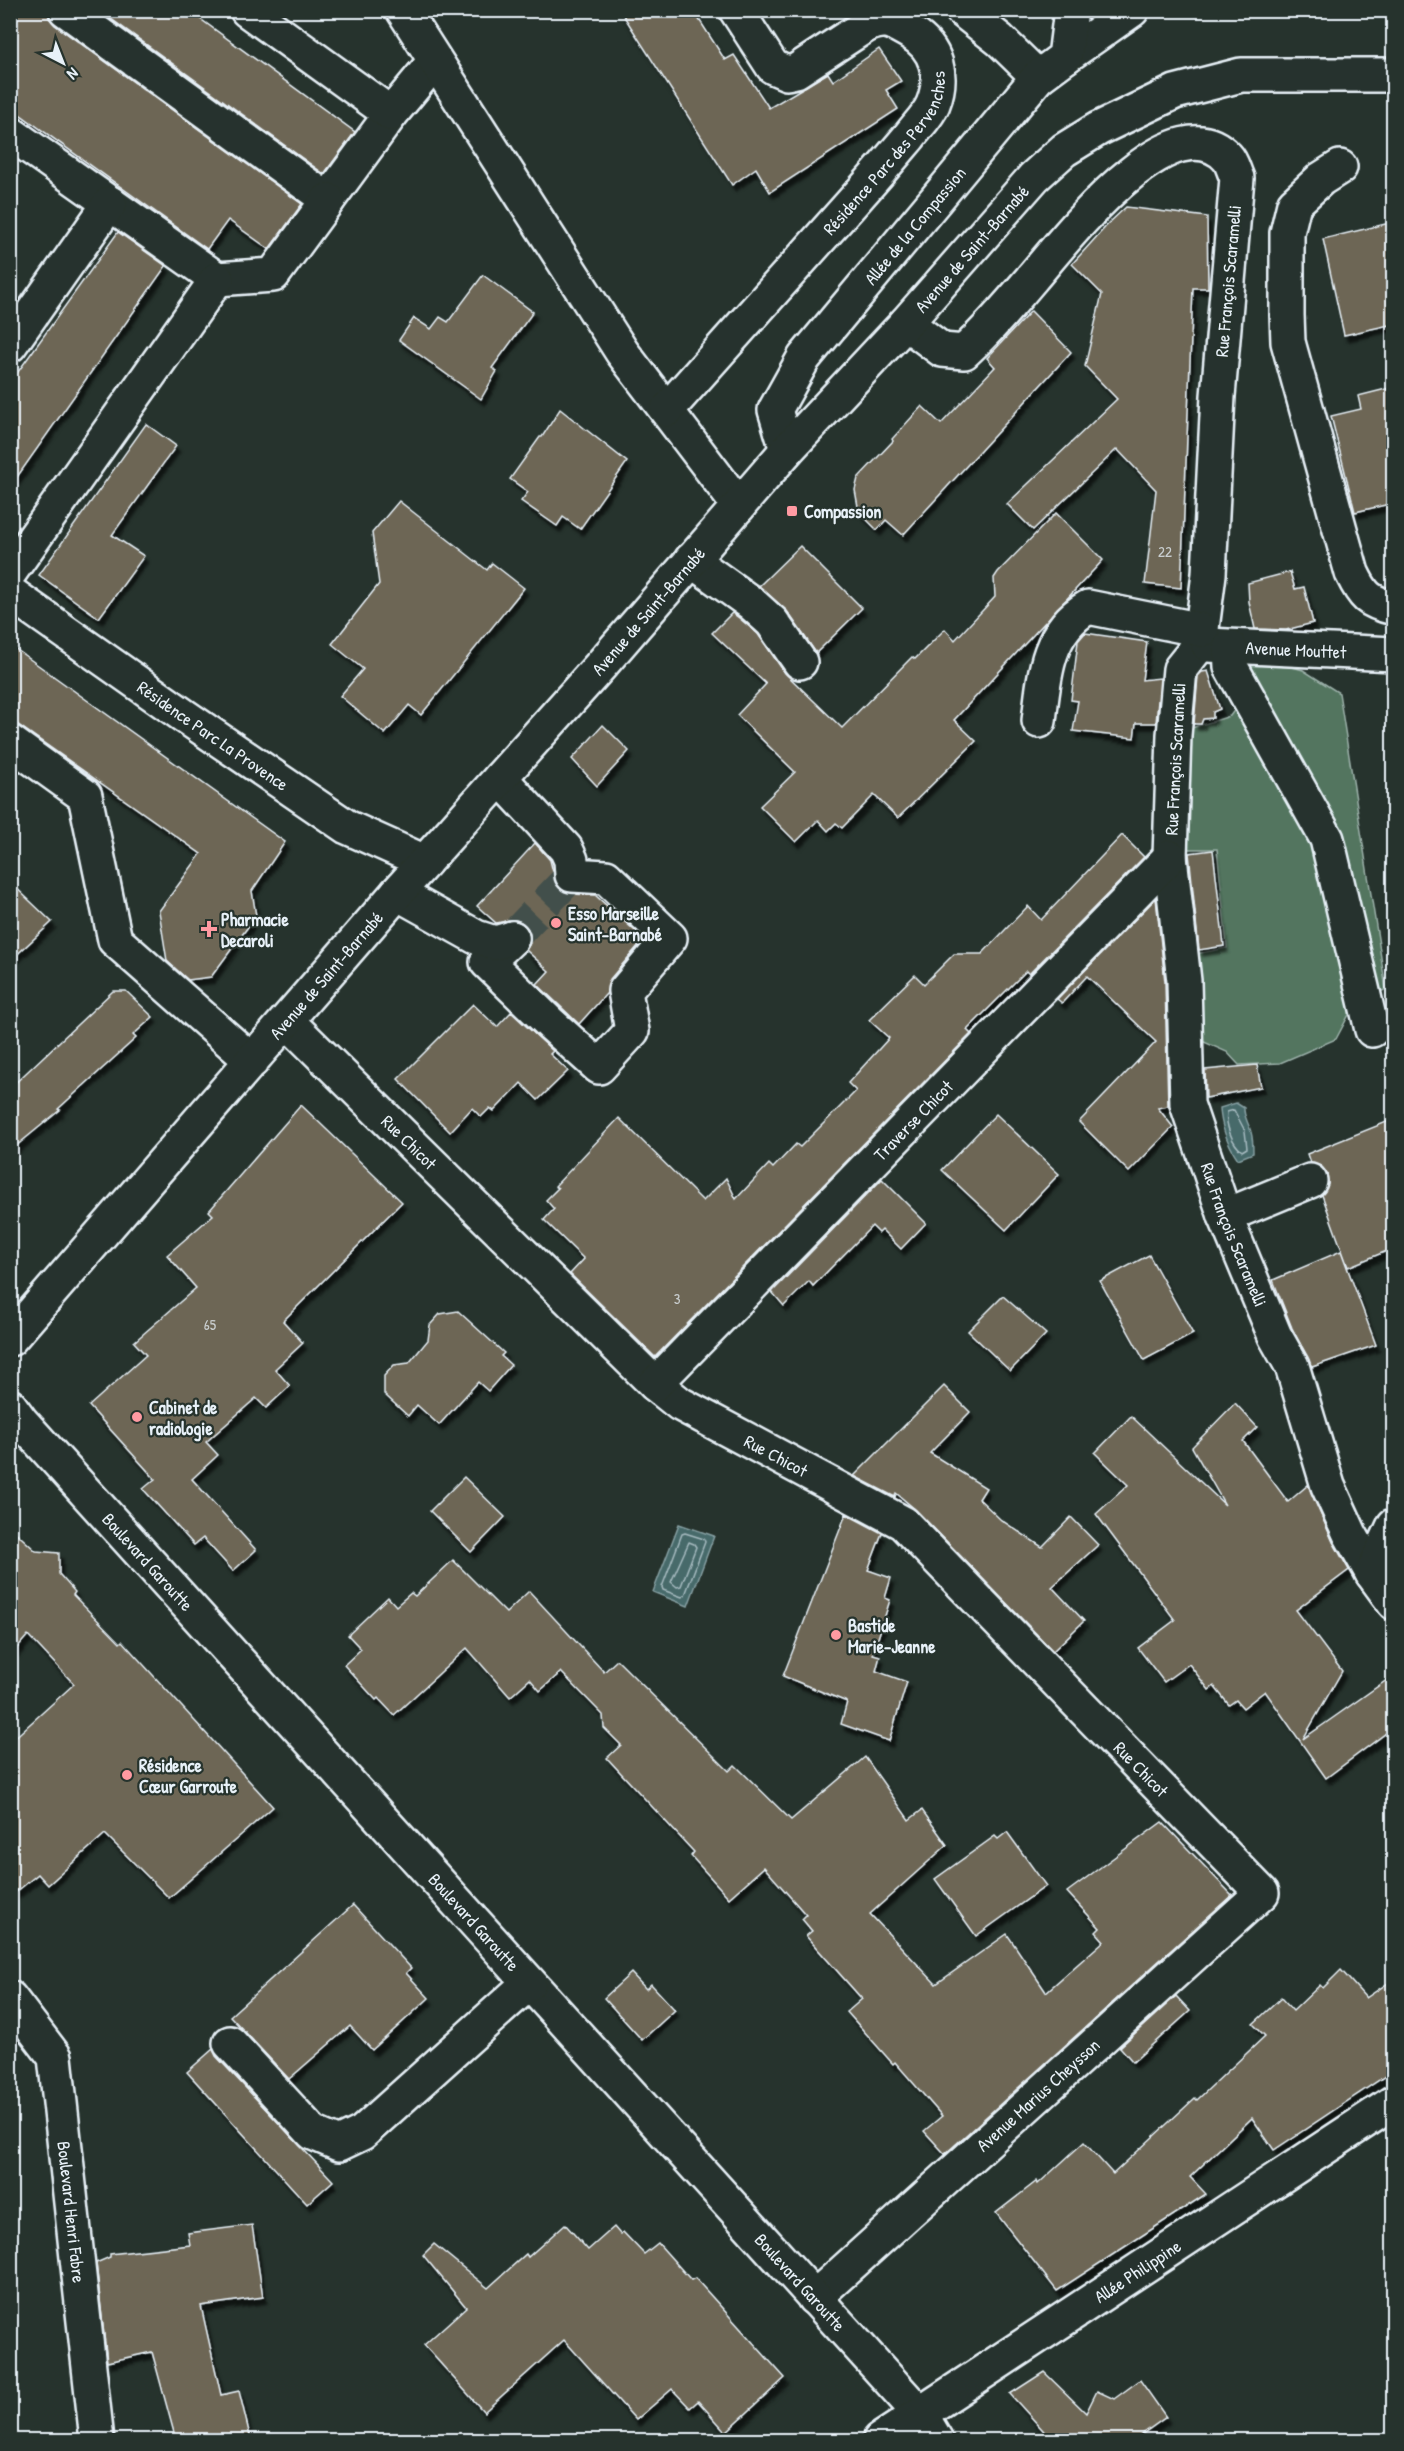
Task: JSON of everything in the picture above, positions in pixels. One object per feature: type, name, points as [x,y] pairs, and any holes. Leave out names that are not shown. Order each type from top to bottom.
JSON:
[{"type":"street","points":[[66,10],[328,200]]},
{"type":"street","points":[[247,10],[391,114]]},
{"type":"street","points":[[403,10],[622,352],[738,506]]},
{"type":"street","name":"Résidence Parc des Pervenches","points":[[667,410],[873,179],[929,112],[936,91],[934,53],[915,35],[890,22],[876,21],[865,26],[796,71],[787,73],[773,67],[736,10]]},
{"type":"street","points":[[962,10],[1000,40],[1038,77]]},
{"type":"street","points":[[1065,57],[1071,10]]},
{"type":"street","name":"Allée de la Compassion","points":[[788,450],[775,410],[804,358],[1038,77],[1132,10]]},
{"type":"street","points":[[10,133],[217,279],[273,275],[391,114],[435,62]]},
{"type":"street","name":"Avenue de Saint-Barnabé","points":[[10,1338],[424,862],[738,506],[906,322],[1034,177],[1064,150],[1098,129],[1176,92],[1241,75],[1394,75]]},
{"type":"street","name":"Rue François Scaramelli","points":[[906,322],[942,350],[964,352],[985,333],[1096,205],[1123,178],[1159,154],[1195,142],[1214,147],[1229,158],[1236,178],[1218,396],[1209,574],[1211,640],[1180,669],[1174,735],[1170,857],[1184,981],[1188,1104],[1225,1216],[1275,1336],[1292,1366],[1328,1486],[1350,1534],[1372,1573],[1394,1603]]},
{"type":"street","points":[[1340,167],[1321,179],[1294,204],[1287,233],[1288,342],[1352,573],[1359,588],[1374,603],[1394,608]]},
{"type":"street","points":[[10,345],[110,203]]},
{"type":"street","points":[[10,572],[217,279]]},
{"type":"street","points":[[692,560],[751,603],[772,622],[800,662]]},
{"type":"street","name":"Résidence Parc La Provence","points":[[10,593],[285,786],[348,826],[424,862]]},
{"type":"street","name":"Avenue Mouttet","points":[[1039,721],[1044,677],[1051,652],[1059,634],[1073,616],[1088,608],[1107,610],[1211,640],[1394,654]]},
{"type":"street","points":[[1211,640],[1231,666],[1327,839],[1372,1030]]},
{"type":"street","points":[[10,742],[85,796],[115,940],[252,1061]]},
{"type":"street","points":[[397,893],[476,937],[495,943],[512,938],[487,962],[550,1024],[599,1067],[632,1031],[625,991],[670,938],[606,877],[572,875],[571,860],[566,849],[500,778]]},
{"type":"street","name":"Traverse Chicot","points":[[655,1384],[1170,857]]},
{"type":"street","name":"Rue Chicot","points":[[288,1021],[655,1384],[680,1404],[903,1523],[1262,1893]]},
{"type":"street","points":[[1225,1216],[1310,1181]]},
{"type":"street","name":"Boulevard Garoutte","points":[[10,1406],[21,1421],[814,2298],[928,2428]]},
{"type":"street","points":[[1372,1573],[1394,1525]]},
{"type":"street","name":"Avenue Marius Cheysson","points":[[814,2298],[1262,1893]]},
{"type":"street","points":[[230,2043],[313,2133],[339,2144],[362,2133],[529,1983]]},
{"type":"street","name":"Boulevard Henri Fabre","points":[[10,1998],[55,2058],[96,2440]]},
{"type":"street","name":"Allée Philippine","points":[[880,2440],[928,2428],[1394,2102]]},
{"type":"green space","points":[[1251,665],[1289,666],[1303,670],[1339,693],[1386,989],[1353,1007],[1336,1039],[1280,1063],[1239,1065],[1227,1052],[1195,1038],[1190,955],[1227,948],[1217,849],[1182,849],[1185,730],[1230,716],[1252,686]]},
{"type":"water","points":[[1236,1103],[1244,1108],[1253,1145],[1253,1153],[1238,1159],[1225,1135],[1220,1108]]},
{"type":"water","points":[[679,1524],[714,1536],[688,1606],[653,1592]]},
{"type":"building","points":[[10,10],[48,10],[49,18],[55,25],[302,204],[269,249],[228,220],[207,249],[10,107]]},
{"type":"building","points":[[99,10],[188,10],[355,132],[324,174]]},
{"type":"building","points":[[620,10],[693,10],[725,60],[734,55],[769,108],[828,73],[833,81],[879,49],[901,81],[886,90],[898,109],[770,192],[756,168],[732,185]]},
{"type":"building","points":[[1126,207],[1207,217],[1208,288],[1193,288],[1181,588],[1145,584],[1156,490],[1117,449],[1033,530],[1007,504],[1117,399],[1085,366],[1102,294],[1072,264]]},
{"type":"building","points":[[1394,222],[1394,324],[1344,335],[1323,239]]},
{"type":"building","points":[[118,232],[166,266],[10,487],[10,383]]},
{"type":"building","points":[[483,275],[533,312],[492,368],[497,371],[481,399],[399,340],[414,318],[431,329],[440,317],[448,322]]},
{"type":"building","points":[[1031,311],[1071,352],[903,535],[886,520],[877,530],[859,512],[855,490],[858,478],[922,406],[941,424],[995,367],[987,358]]},
{"type":"building","points":[[1394,387],[1394,503],[1355,512],[1331,416],[1361,409],[1358,396]]},
{"type":"building","points":[[560,409],[627,462],[580,529],[563,517],[557,526],[521,501],[528,492],[510,479]]},
{"type":"building","points":[[146,424],[176,446],[112,535],[144,556],[99,618],[39,575]]},
{"type":"building","points":[[399,501],[487,570],[492,563],[524,588],[421,715],[409,705],[385,734],[340,696],[363,669],[332,644],[379,584],[372,533]]},
{"type":"building","points":[[1056,513],[1103,560],[954,720],[976,741],[898,818],[874,795],[842,828],[836,823],[828,831],[818,820],[796,842],[760,806],[795,772],[737,715],[766,684],[712,633],[732,613],[739,618],[758,634],[785,673],[842,728],[912,657],[915,659],[945,629],[955,640],[995,597],[994,578],[998,572]]},
{"type":"building","points":[[800,546],[862,608],[816,653],[787,611],[759,586]]},
{"type":"building","points":[[1290,572],[1295,589],[1304,587],[1313,623],[1286,630],[1255,629],[1249,602],[1248,583]]},
{"type":"building","points":[[1085,633],[1147,642],[1142,680],[1160,678],[1156,723],[1136,723],[1134,738],[1073,731],[1078,701],[1071,700],[1078,641]]},
{"type":"building","points":[[10,645],[285,842],[252,891],[256,916],[211,977],[188,980],[167,961],[159,911],[201,854],[10,719]]},
{"type":"building","points":[[1208,671],[1220,709],[1213,712],[1213,718],[1203,719],[1201,724],[1194,724],[1198,676]]},
{"type":"building","points":[[603,725],[629,751],[597,786],[572,759]]},
{"type":"building","points":[[1122,835],[1144,857],[1029,974],[1026,971],[967,1030],[971,1034],[655,1357],[570,1274],[584,1259],[544,1220],[554,1209],[546,1200],[558,1188],[555,1186],[619,1118],[703,1201],[726,1178],[736,1199],[769,1164],[773,1168],[796,1144],[800,1147],[856,1091],[848,1083],[889,1038],[869,1020],[915,975],[924,984],[954,954],[982,954],[1028,906],[1041,920]]},
{"type":"building","points":[[535,843],[550,860],[556,884],[562,891],[571,894],[595,895],[644,939],[610,979],[607,993],[579,1024],[537,984],[549,971],[526,950],[530,943],[530,934],[526,925],[516,920],[496,923],[477,906]]},
{"type":"building","points":[[1213,850],[1224,946],[1199,950],[1189,853]]},
{"type":"building","points":[[10,882],[52,922],[10,961]]},
{"type":"building","points":[[1156,898],[1165,982],[1168,1106],[1158,1108],[1173,1127],[1129,1172],[1079,1122],[1156,1042],[1087,976],[1062,1003],[1057,999]]},
{"type":"building","points":[[113,991],[126,991],[153,1017],[133,1035],[136,1038],[58,1109],[60,1110],[10,1151],[10,1088]]},
{"type":"building","points":[[473,1004],[497,1027],[511,1012],[553,1051],[550,1054],[568,1071],[538,1100],[521,1083],[494,1111],[490,1108],[481,1117],[472,1108],[450,1132],[398,1079]]},
{"type":"building","points":[[1257,1065],[1261,1087],[1206,1098],[1205,1070]]},
{"type":"building","points":[[301,1105],[402,1202],[283,1321],[303,1343],[275,1369],[290,1386],[266,1408],[256,1398],[206,1442],[218,1455],[192,1479],[256,1550],[233,1571],[203,1538],[194,1545],[143,1489],[155,1479],[89,1406],[146,1355],[134,1342],[196,1288],[167,1255],[213,1215],[209,1211]]},
{"type":"building","points":[[996,1114],[1059,1174],[1006,1230],[942,1170]]},
{"type":"building","points":[[1394,1119],[1394,1248],[1348,1267],[1322,1195],[1328,1184],[1327,1174],[1321,1166],[1310,1163],[1307,1154]]},
{"type":"building","points":[[882,1179],[926,1223],[901,1249],[882,1230],[879,1233],[872,1226],[813,1286],[809,1281],[784,1306],[772,1292]]},
{"type":"building","points":[[1341,1251],[1376,1345],[1312,1367],[1292,1328],[1273,1280]]},
{"type":"building","points":[[1149,1255],[1193,1334],[1144,1360],[1100,1281]]},
{"type":"building","points":[[1003,1296],[1046,1334],[1010,1371],[968,1331]]},
{"type":"building","points":[[458,1311],[504,1353],[501,1356],[511,1365],[488,1391],[478,1382],[439,1425],[417,1405],[408,1416],[384,1394],[384,1376],[394,1365],[409,1363],[428,1340],[430,1325],[440,1314]]},
{"type":"building","points":[[944,1386],[970,1412],[930,1453],[986,1488],[979,1499],[1001,1520],[1042,1547],[1071,1517],[1098,1545],[1052,1587],[1084,1621],[1053,1651],[916,1510],[896,1493],[895,1497],[854,1476]]},
{"type":"building","points":[[1235,1403],[1257,1427],[1243,1441],[1288,1502],[1308,1485],[1333,1542],[1349,1570],[1296,1610],[1342,1671],[1303,1739],[1394,1675],[1394,1727],[1326,1778],[1265,1691],[1243,1708],[1236,1700],[1229,1705],[1214,1686],[1209,1690],[1189,1664],[1164,1682],[1138,1648],[1175,1620],[1096,1514],[1128,1485],[1095,1453],[1131,1416],[1225,1505],[1192,1447]]},
{"type":"building","points":[[464,1477],[505,1517],[471,1552],[430,1511]]},
{"type":"building","name":"Bastide Marie-Jeanne","points":[[846,1514],[882,1533],[868,1570],[891,1578],[885,1598],[890,1600],[873,1654],[880,1656],[876,1671],[907,1682],[889,1741],[841,1724],[847,1702],[783,1676]]},
{"type":"building","name":"Résidence Cœur Garroute","points":[[10,1527],[36,1551],[59,1553],[59,1574],[75,1592],[73,1595],[120,1643],[122,1641],[273,1807],[169,1898],[105,1834],[48,1885],[38,1874],[10,1897],[10,1742],[74,1684],[28,1635],[10,1656]]},
{"type":"building","points":[[453,1560],[506,1613],[529,1591],[604,1672],[617,1660],[729,1771],[735,1765],[791,1820],[865,1757],[909,1820],[922,1810],[947,1845],[870,1914],[936,1984],[1007,1934],[1046,1992],[1104,1941],[1096,1932],[1100,1928],[1067,1892],[1162,1822],[1232,1895],[945,2154],[924,2131],[942,2116],[847,2012],[862,1999],[806,1936],[812,1931],[802,1919],[806,1915],[764,1867],[729,1898],[691,1856],[694,1852],[607,1758],[621,1745],[604,1728],[603,1715],[561,1672],[540,1691],[530,1679],[510,1697],[467,1648],[394,1715],[378,1698],[376,1700],[344,1665],[361,1649],[348,1635],[388,1597],[396,1606],[411,1593],[415,1596]]},
{"type":"building","points":[[1007,1832],[1046,1886],[976,1936],[935,1879],[995,1836],[998,1839]]},
{"type":"building","points":[[353,1905],[411,1968],[406,1973],[429,1998],[372,2050],[350,2026],[289,2079],[230,2016]]},
{"type":"building","points":[[1341,1970],[1366,1998],[1394,1979],[1394,2070],[1274,2150],[1252,2118],[1190,2177],[1206,2194],[1057,2291],[996,2213],[1037,2181],[1038,2184],[1084,2142],[1113,2174],[1265,2036],[1253,2024],[1281,1998],[1293,2011],[1320,1985],[1323,1988]]},
{"type":"building","points":[[631,1973],[646,1989],[651,1984],[675,2010],[642,2040],[604,1998]]},
{"type":"building","points":[[1176,1996],[1190,2011],[1133,2062],[1120,2047]]},
{"type":"building","points":[[213,2049],[216,2056],[333,2181],[307,2204],[187,2072]]},
{"type":"building","points":[[565,2224],[588,2250],[614,2227],[620,2234],[623,2232],[644,2254],[658,2243],[691,2280],[695,2278],[785,2378],[726,2432],[698,2401],[690,2408],[672,2389],[636,2420],[564,2340],[484,2412],[424,2345],[466,2307],[423,2255],[434,2244],[488,2288],[526,2254],[528,2257]]},
{"type":"building","points":[[252,2225],[263,2297],[201,2306],[221,2395],[239,2391],[251,2440],[176,2440],[152,2352],[107,2362],[96,2263],[110,2257],[110,2254],[190,2245],[188,2233]]},
{"type":"building","points":[[1044,2372],[1086,2413],[1097,2391],[1114,2399],[1140,2380],[1166,2417],[1134,2440],[1052,2440],[1010,2394]]},
{"type":"tunnel","points":[[512,938],[572,875]]},
{"type":"place","name":"Compassion","points":[[792,511]]},
{"type":"place","name":"Esso Marseille Saint-Barnabé","points":[[556,923]]},
{"type":"place","name":"Pharmacie Decaroli","points":[[209,929]]},
{"type":"place","name":"Cabinet de radiologie","points":[[137,1417]]},
{"type":"place","name":"Bastide Marie-Jeanne","points":[[836,1635]]},
{"type":"place","name":"Résidence Cœur Garroute","points":[[127,1775]]}]
